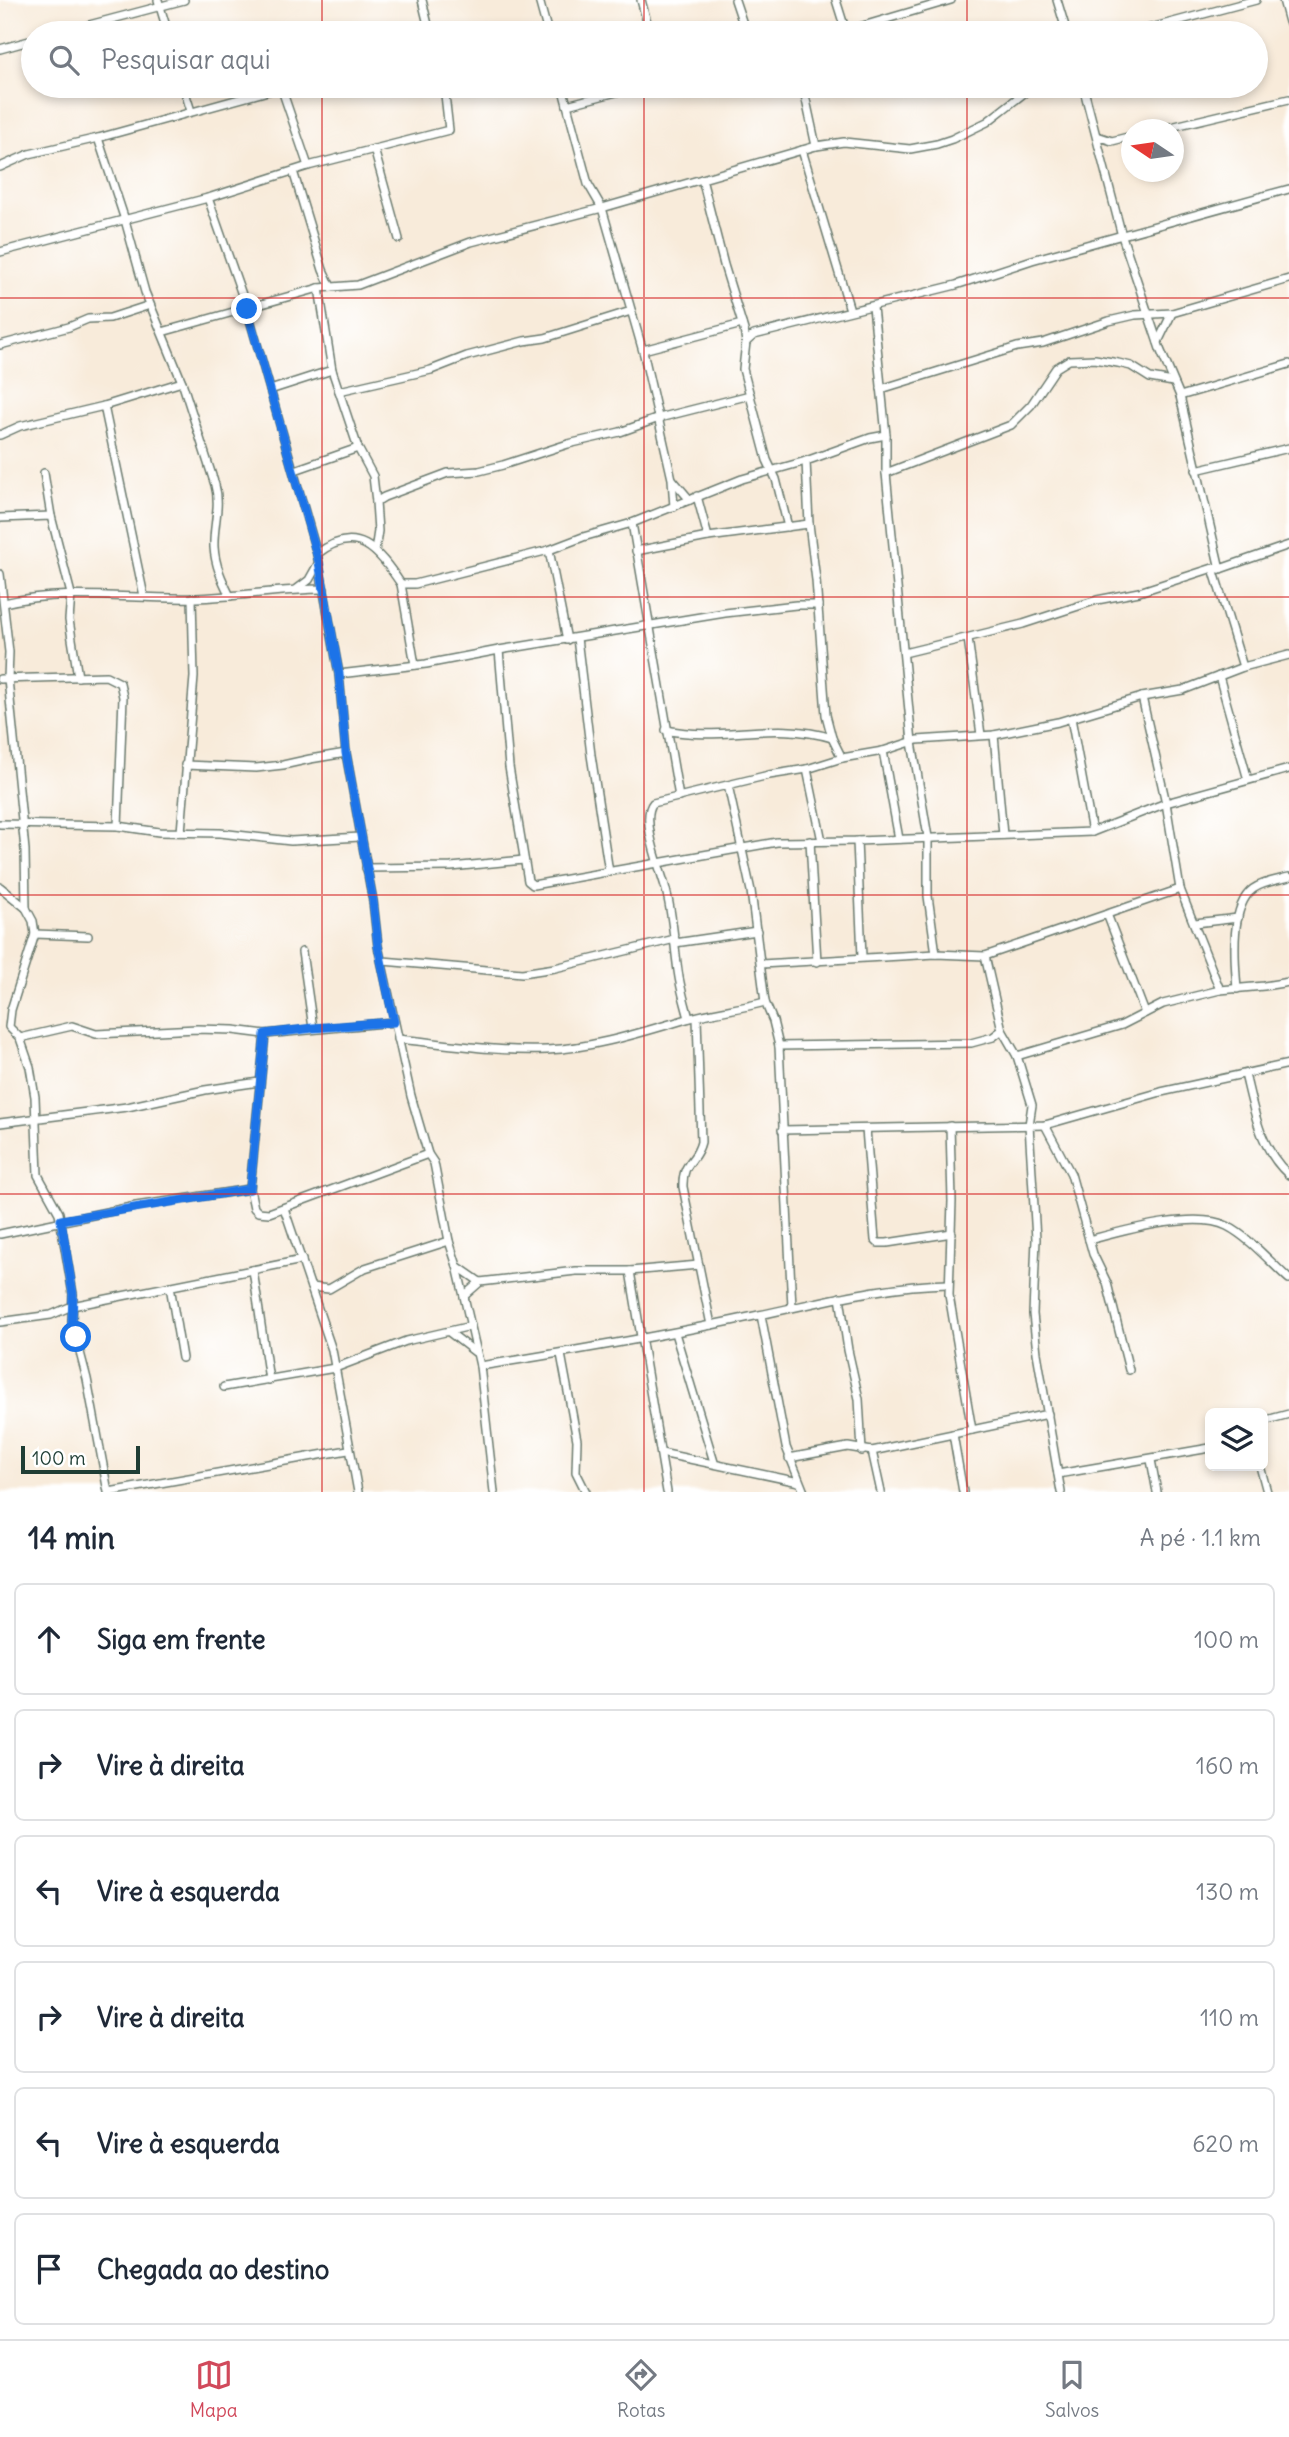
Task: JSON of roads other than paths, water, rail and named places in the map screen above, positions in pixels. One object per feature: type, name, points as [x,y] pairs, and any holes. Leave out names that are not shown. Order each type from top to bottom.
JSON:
[{"type":"street","points":[[99,21],[159,3],[184,0]]},
{"type":"street","points":[[422,0],[427,21]]},
{"type":"street","points":[[540,0],[545,21]]},
{"type":"street","points":[[640,0],[646,21]]},
{"type":"street","points":[[735,0],[742,21]]},
{"type":"street","points":[[836,0],[841,21]]},
{"type":"street","points":[[880,21],[951,0]]},
{"type":"street","points":[[1057,0],[1063,21]]},
{"type":"street","points":[[1177,21],[1256,0]]},
{"type":"street","points":[[1283,0],[1289,22]]},
{"type":"street","points":[[159,3],[164,21]]},
{"type":"street","points":[[0,49],[21,43]]},
{"type":"street","points":[[187,98],[191,111]]},
{"type":"street","points":[[0,167],[29,154],[98,138],[241,98]]},
{"type":"street","points":[[287,98],[308,166]]},
{"type":"street","points":[[0,252],[208,198],[308,166],[449,130],[445,98]]},
{"type":"street","points":[[565,98],[588,184],[602,208],[643,350],[672,479],[674,507]]},
{"type":"street","points":[[567,105],[594,98]]},
{"type":"street","points":[[806,98],[816,146]]},
{"type":"street","points":[[162,332],[319,288],[358,285],[471,242],[602,208],[802,149],[844,142],[910,149],[937,144],[987,121],[1017,98]]},
{"type":"street","points":[[1086,98],[1122,236],[1158,342],[1180,396],[1217,569],[1243,667]]},
{"type":"street","points":[[1184,124],[1289,99]]},
{"type":"street","points":[[1097,136],[1112,141]]},
{"type":"street","points":[[98,138],[150,305],[182,382],[219,498],[214,547],[217,567],[230,596]]},
{"type":"street","points":[[1101,152],[1112,141],[1121,139]]},
{"type":"street","points":[[374,149],[400,239]]},
{"type":"street","points":[[802,149],[849,310]]},
{"type":"street","points":[[293,171],[323,270],[331,287]]},
{"type":"street","points":[[702,179],[743,327],[746,342],[743,364],[750,395],[789,527]]},
{"type":"street","points":[[746,342],[754,335],[849,310],[873,307],[1289,189]]},
{"type":"street","points":[[208,198],[247,309],[318,558],[339,674],[346,753],[378,946],[411,1096],[428,1154],[434,1163],[449,1241],[480,1366],[494,1492]]},
{"type":"street","points":[[881,389],[1017,347],[1043,343],[1086,328],[1149,314],[1172,313],[1289,279]]},
{"type":"street","points":[[319,288],[332,370],[358,448],[373,476],[378,531],[375,551]]},
{"type":"street","points":[[0,345],[69,327],[88,318],[110,318],[150,305]]},
{"type":"street","points":[[873,307],[912,742],[928,837],[928,896],[936,954]]},
{"type":"street","points":[[339,391],[431,370],[467,356],[545,338],[631,311]]},
{"type":"street","points":[[1158,342],[1172,313]]},
{"type":"street","points":[[643,350],[743,327],[754,335]]},
{"type":"street","points":[[886,473],[1011,425],[1031,405],[1056,368],[1069,360],[1095,359],[1118,363],[1131,366],[1150,378],[1173,382]]},
{"type":"street","points":[[1180,396],[1289,364]]},
{"type":"street","points":[[271,390],[332,370]]},
{"type":"street","points":[[0,435],[20,426],[104,406],[182,382]]},
{"type":"street","points":[[376,502],[427,479],[503,465],[568,444],[638,427],[659,418],[750,395]]},
{"type":"street","points":[[104,406],[144,596]]},
{"type":"street","points":[[401,584],[415,584],[549,550],[632,523],[771,469],[806,461],[886,435]]},
{"type":"street","points":[[1196,470],[1289,447]]},
{"type":"street","points":[[295,470],[358,448]]},
{"type":"street","points":[[806,461],[826,715],[832,738],[842,758]]},
{"type":"street","points":[[44,473],[51,516],[71,594],[69,620],[78,677]]},
{"type":"street","points":[[672,479],[694,498],[708,537]]},
{"type":"street","points":[[0,518],[51,516]]},
{"type":"street","points":[[632,523],[679,797]]},
{"type":"street","points":[[636,551],[708,537],[809,524]]},
{"type":"street","points":[[364,541],[378,531]]},
{"type":"street","points":[[297,589],[309,580],[318,558],[329,545],[349,539],[364,541],[401,584],[415,665]]},
{"type":"street","points":[[904,653],[1042,618],[1097,600],[1139,592],[1289,545]]},
{"type":"street","points":[[549,550],[568,640]]},
{"type":"street","points":[[0,574],[9,652],[4,679],[25,850],[26,908]]},
{"type":"street","points":[[404,600],[415,584]]},
{"type":"street","points":[[4,603],[26,597],[71,594],[192,598],[324,589]]},
{"type":"street","points":[[181,832],[194,677],[192,598]]},
{"type":"street","points":[[339,674],[415,665],[725,613],[818,605]]},
{"type":"street","points":[[577,638],[609,872]]},
{"type":"street","points":[[968,638],[981,735]]},
{"type":"street","points":[[499,650],[509,767],[528,881],[533,886],[777,842],[1092,832],[1167,803],[1289,769]]},
{"type":"street","points":[[711,1325],[682,1177],[684,1168],[696,1155],[701,1142],[693,1018],[678,973],[666,889],[650,830],[649,808],[653,803],[769,775],[807,769],[912,742],[994,735],[1071,718],[1142,697],[1183,690],[1243,667],[1289,655]]},
{"type":"street","points":[[4,679],[106,676],[121,682],[123,709],[118,826]]},
{"type":"street","points":[[1219,676],[1248,780]]},
{"type":"street","points":[[1142,697],[1167,803],[1180,889],[1220,990]]},
{"type":"street","points":[[1071,718],[1092,832]]},
{"type":"street","points":[[666,730],[702,735],[741,730],[798,730],[832,738]]},
{"type":"street","points":[[994,735],[1003,835]]},
{"type":"street","points":[[883,751],[899,839]]},
{"type":"street","points":[[185,765],[256,768],[346,753]]},
{"type":"street","points":[[807,769],[822,841]]},
{"type":"street","points":[[728,785],[757,931],[765,1002],[779,1046],[792,1307]]},
{"type":"street","points":[[0,824],[118,826],[291,841],[360,837]]},
{"type":"street","points":[[810,841],[817,962]]},
{"type":"street","points":[[857,841],[862,957]]},
{"type":"street","points":[[366,868],[475,865],[524,860]]},
{"type":"street","points":[[1237,989],[1234,944],[1238,918],[1251,890],[1289,877]]},
{"type":"street","points":[[0,887],[26,908],[33,921],[35,934],[9,1027],[20,1038],[30,1067],[38,1175],[61,1220],[73,1294],[72,1322],[87,1378],[109,1492],[348,1450]]},
{"type":"street","points":[[761,964],[936,954],[985,956],[1180,889]]},
{"type":"street","points":[[1107,914],[1146,1013]]},
{"type":"street","points":[[1195,923],[1238,918]]},
{"type":"street","points":[[383,961],[522,973],[548,970],[675,941],[757,931]]},
{"type":"street","points":[[35,934],[88,936]]},
{"type":"street","points":[[302,952],[313,1028]]},
{"type":"street","points":[[985,956],[1002,1030],[1017,1056],[1032,1105],[1029,1125],[1036,1239],[1033,1314],[1037,1353],[1061,1492]]},
{"type":"street","points":[[1017,1056],[1122,1025],[1163,1004],[1220,990],[1289,982]]},
{"type":"street","points":[[398,1039],[488,1049],[562,1049],[765,1002]]},
{"type":"street","points":[[20,1038],[72,1026],[96,1034],[233,1030],[265,1034],[394,1022]]},
{"type":"street","points":[[779,1046],[971,1043],[993,1037],[1002,1030]]},
{"type":"street","points":[[265,1034],[250,1189],[254,1208],[258,1212],[268,1213],[284,1208],[428,1154]]},
{"type":"street","points":[[782,1130],[1045,1125],[1161,1092],[1285,1065],[1289,1072]]},
{"type":"street","points":[[1245,1074],[1270,1156],[1289,1175]]},
{"type":"street","points":[[0,1123],[127,1107],[205,1090],[259,1082]]},
{"type":"street","points":[[1045,1125],[1071,1174],[1089,1240],[1107,1283],[1129,1370]]},
{"type":"street","points":[[950,1126],[952,1233],[948,1283],[972,1430]]},
{"type":"street","points":[[866,1129],[875,1240],[878,1243],[887,1243],[952,1233]]},
{"type":"street","points":[[0,1234],[61,1220],[250,1189]]},
{"type":"street","points":[[284,1208],[335,1368],[348,1450],[358,1492]]},
{"type":"street","points":[[1089,1240],[1135,1228],[1213,1221],[1227,1226],[1239,1235],[1289,1279]]},
{"type":"street","points":[[311,1287],[329,1289],[365,1268],[449,1241]]},
{"type":"street","points":[[0,1322],[51,1315],[72,1306],[302,1260]]},
{"type":"street","points":[[464,1296],[480,1282],[576,1271],[630,1271],[699,1265]]},
{"type":"street","points":[[457,1266],[480,1282]]},
{"type":"street","points":[[253,1270],[268,1380]]},
{"type":"street","points":[[630,1271],[667,1492]]},
{"type":"street","points":[[480,1366],[675,1333],[892,1287],[948,1283]]},
{"type":"street","points":[[170,1286],[182,1358]]},
{"type":"street","points":[[840,1297],[859,1399],[862,1451]]},
{"type":"street","points":[[761,1315],[789,1458],[804,1492]]},
{"type":"street","points":[[224,1387],[335,1368],[405,1341],[471,1326]]},
{"type":"street","points":[[449,1332],[476,1352]]},
{"type":"street","points":[[675,1333],[714,1462]]},
{"type":"street","points":[[561,1354],[577,1440],[576,1472],[586,1492]]},
{"type":"street","points":[[789,1458],[848,1447],[872,1451],[1048,1413]]},
{"type":"street","points":[[1268,1420],[1289,1414]]},
{"type":"street","points":[[953,1434],[963,1492]]},
{"type":"street","points":[[1058,1474],[1205,1449]]},
{"type":"street","points":[[872,1451],[881,1492]]},
{"type":"street","points":[[661,1453],[799,1482]]},
{"type":"street","points":[[1151,1460],[1157,1492]]},
{"type":"street","points":[[1261,1471],[1267,1492]]}]
